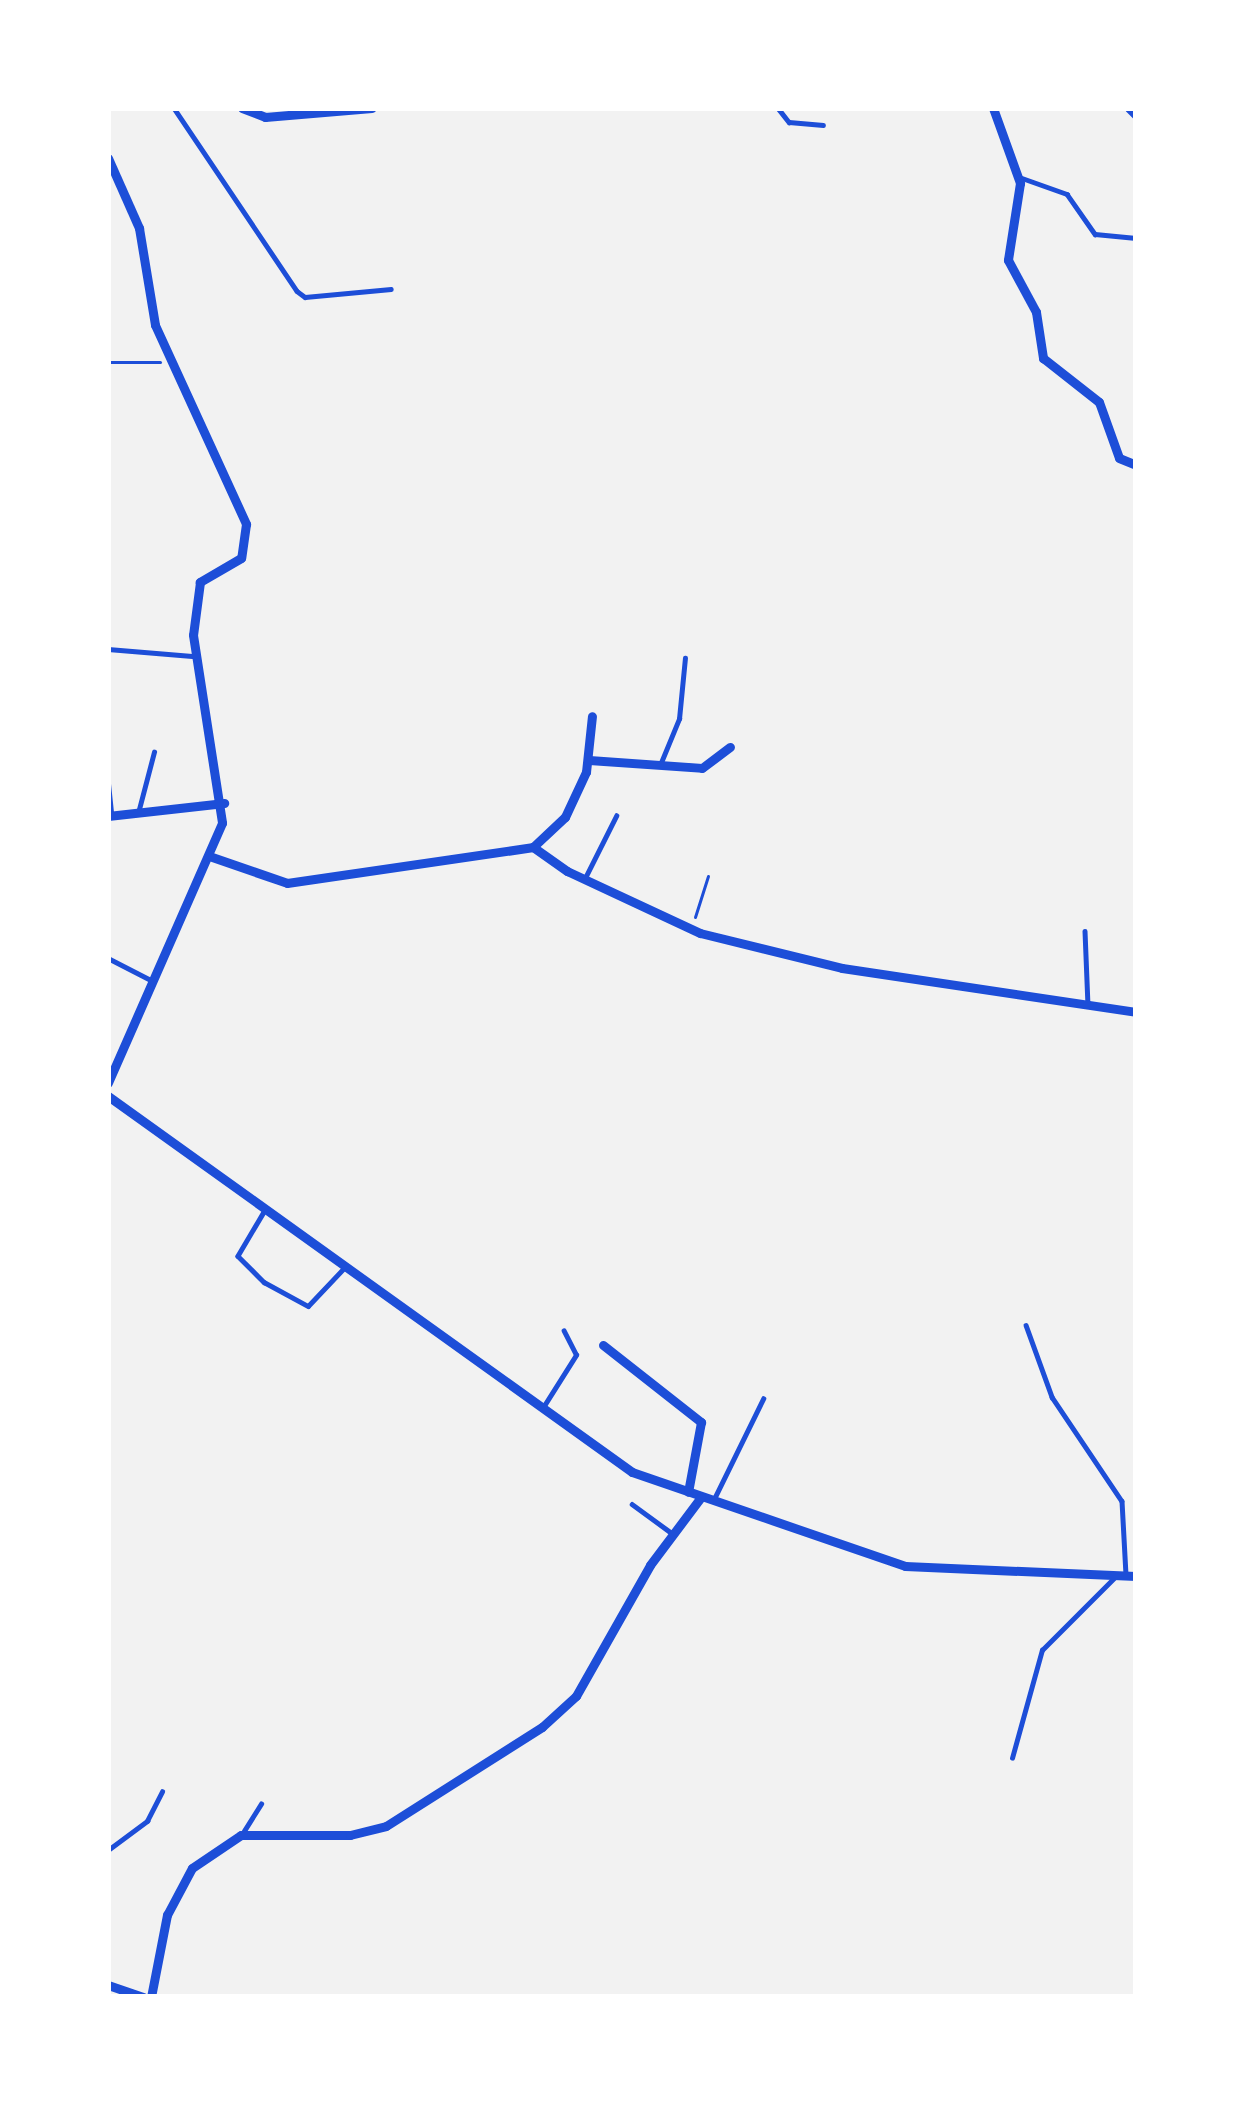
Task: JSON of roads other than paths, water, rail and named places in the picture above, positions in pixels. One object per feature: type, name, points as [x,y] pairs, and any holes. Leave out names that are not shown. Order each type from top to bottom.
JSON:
[{"type":"street","points":[[242,108],[257,117],[372,108]]},
{"type":"street","points":[[993,108],[1017,176],[1006,251],[1036,312],[1043,358],[1099,402],[1119,458],[1136,465]]},
{"type":"street","points":[[1130,108],[1136,115]]},
{"type":"street","points":[[108,158],[142,243],[150,311],[246,524],[241,558],[200,582],[192,656],[224,803],[212,857],[108,1083]]},
{"type":"street","points":[[212,857],[287,883],[533,847],[565,817],[589,760],[592,716]]},
{"type":"street","points":[[589,760],[713,766],[730,747]]},
{"type":"street","points":[[110,816],[224,803]]},
{"type":"street","points":[[533,847],[584,880],[688,929],[842,968],[1136,1012]]},
{"type":"street","points":[[108,1096],[615,1463],[905,1566],[1126,1576]]},
{"type":"street","points":[[603,1345],[701,1422],[688,1492]]},
{"type":"street","points":[[108,1984],[147,1997],[176,1892],[216,1847],[241,1835],[369,1832],[542,1727],[576,1696],[673,1534],[707,1499]]},
{"type":"lane","points":[[174,108],[297,291],[305,297],[391,290]]},
{"type":"lane","points":[[778,108],[789,122],[823,125]]},
{"type":"lane","points":[[1017,176],[1067,194],[1096,234],[1136,238]]},
{"type":"lane","points":[[108,193],[122,190]]},
{"type":"lane","points":[[108,649],[192,656]]},
{"type":"lane","points":[[660,765],[679,719],[685,658]]},
{"type":"lane","points":[[138,813],[154,752]]},
{"type":"lane","points":[[108,779],[110,816]]},
{"type":"lane","points":[[584,880],[616,816]]},
{"type":"lane","points":[[1085,931],[1088,1005]]},
{"type":"lane","points":[[108,958],[154,982]]},
{"type":"lane","points":[[267,1207],[238,1256],[264,1282],[308,1306],[345,1266]]},
{"type":"lane","points":[[1012,1758],[1042,1650],[1126,1576],[1122,1501],[1052,1396],[1026,1324]]},
{"type":"lane","points":[[542,1409],[576,1355],[564,1331]]},
{"type":"lane","points":[[707,1499],[763,1399]]},
{"type":"lane","points":[[632,1504],[673,1534]]},
{"type":"lane","points":[[108,1850],[148,1821],[161,1792]]},
{"type":"lane","points":[[241,1835],[261,1804]]}]
